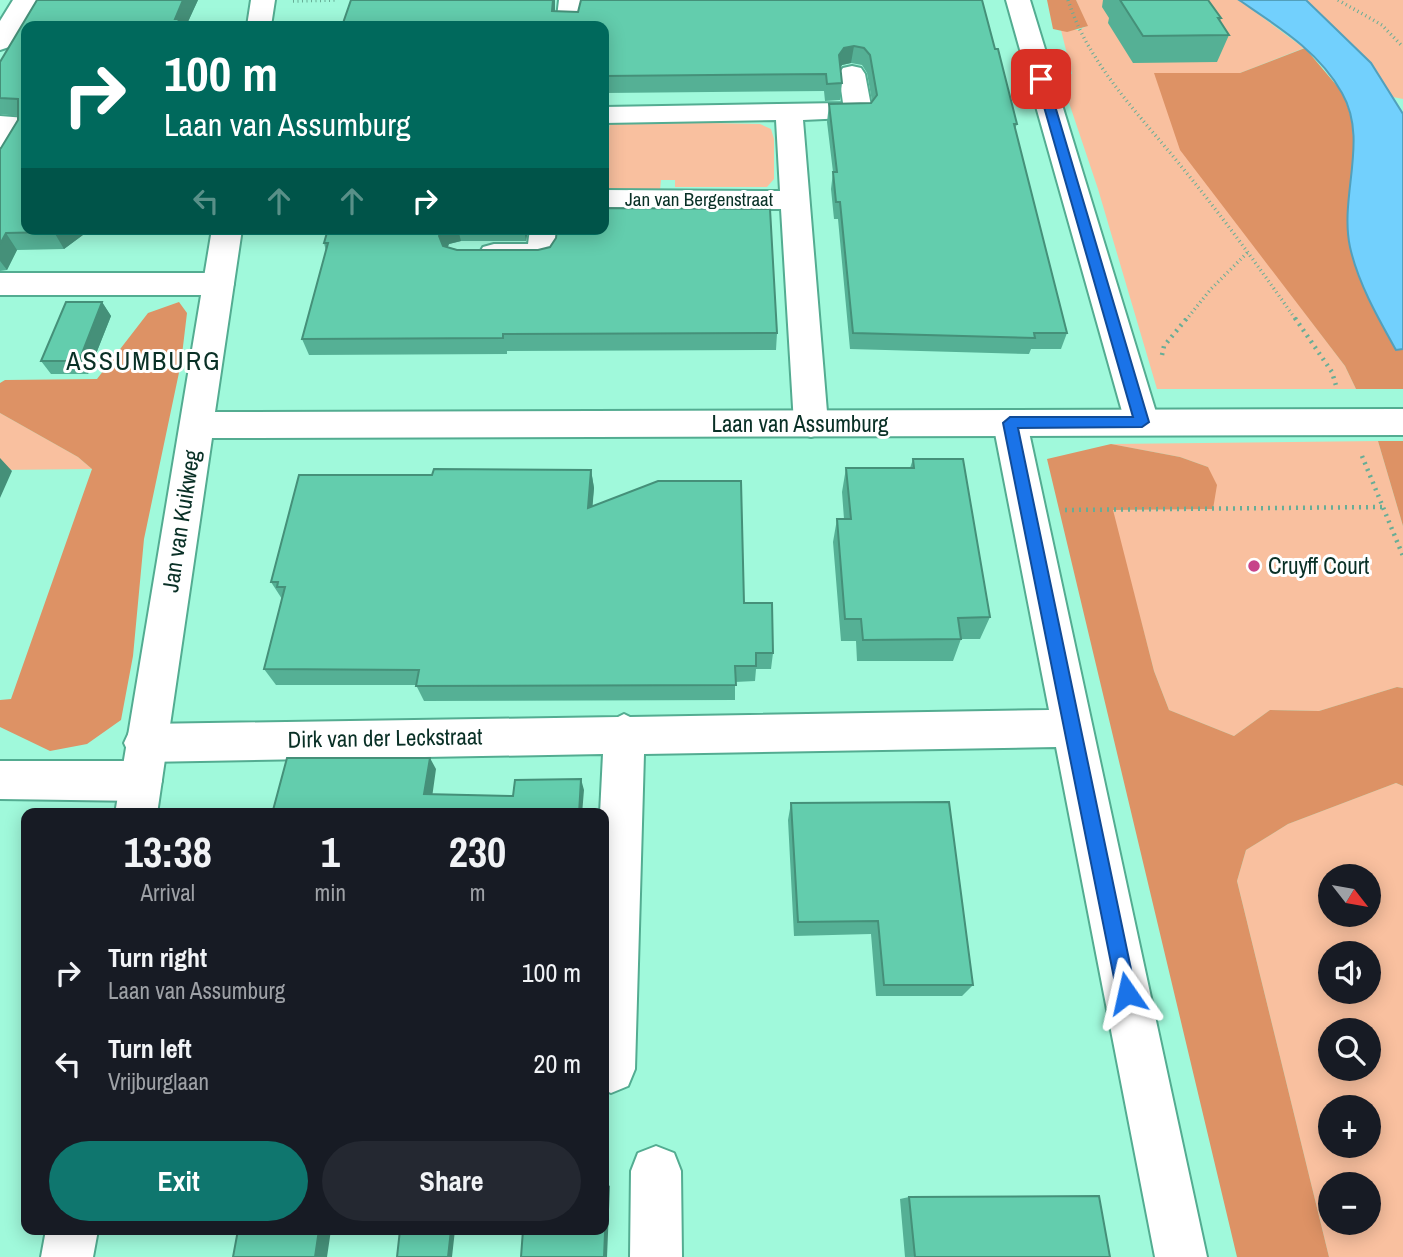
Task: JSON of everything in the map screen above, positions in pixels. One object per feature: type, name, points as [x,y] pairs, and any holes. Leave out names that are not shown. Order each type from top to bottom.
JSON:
[{"type":"street","points":[[0,42],[26,0]]},
{"type":"street","points":[[569,21],[571,0]]},
{"type":"street","points":[[1018,0],[1142,422]]},
{"type":"street","points":[[609,115],[858,111],[852,74]]},
{"type":"street","name":"Jan van Bergenstraat","points":[[789,112],[811,424]]},
{"type":"street","points":[[0,124],[19,124],[0,158]]},
{"type":"street","name":"Jan van Bergenstraat","points":[[609,199],[794,200]]},
{"type":"street","name":"Jan van Kuikweg","points":[[140,779],[226,235]]},
{"type":"street","points":[[461,254],[541,254],[544,235]]},
{"type":"street","points":[[0,284],[219,284]]},
{"type":"street","name":"Laan van Assumburg","points":[[196,425],[1403,422]]},
{"type":"street","points":[[1010,423],[1181,1257]]},
{"type":"street","name":"Dirk van der Leckstraat","points":[[0,780],[140,779],[624,733],[1073,728]]},
{"type":"street","points":[[611,1069],[624,733]]},
{"type":"street","points":[[656,1171],[656,1257]]},
{"type":"street","points":[[67,1257],[71,1235]]},
{"type":"path","points":[[262,9],[338,0]]},
{"type":"path","points":[[1068,0],[1071,16],[1124,98],[1248,252],[1332,372],[1348,422],[1403,556]]},
{"type":"path","points":[[1338,0],[1382,25],[1403,47]]},
{"type":"path","points":[[1161,358],[1164,346],[1211,289],[1248,252]]},
{"type":"path","points":[[1028,510],[1383,506]]},
{"type":"shaded area","points":[[1047,0],[1076,0],[1088,26],[1067,32],[1053,29]]},
{"type":"shaded area","points":[[1076,0],[1239,0],[1304,48],[1240,73],[1155,73],[1253,244],[1345,366],[1356,389],[1157,389],[1098,189],[1060,76],[1072,74],[1061,30],[1079,30],[1087,26]]},
{"type":"shaded area","points":[[1306,0],[1403,0],[1403,99],[1393,97],[1371,63]]},
{"type":"shaded area","points":[[1305,48],[1343,93],[1352,120],[1354,153],[1349,195],[1396,349],[1403,349],[1403,389],[1356,389],[1345,366],[1180,150],[1154,73],[1240,73]]},
{"type":"shaded area","points":[[610,121],[760,124],[771,129],[774,139],[774,179],[767,187],[675,187],[675,180],[661,180],[660,191],[609,191]]},
{"type":"shaded area","points":[[179,302],[187,313],[181,363],[144,539],[133,656],[121,720],[87,744],[50,751],[0,727],[0,700],[11,699],[92,469],[78,457],[0,413],[0,383],[5,380],[97,379],[148,313]]},
{"type":"shaded area","points":[[0,413],[78,457],[92,469],[0,470]]},
{"type":"shaded area","name":"Cruyff Court","points":[[1378,441],[1403,526],[1403,688],[1397,687],[1319,711],[1270,710],[1234,736],[1169,710],[1154,671],[1112,510],[1213,508],[1208,467],[1180,457],[1111,444]]},
{"type":"shaded area","points":[[1378,441],[1403,441],[1403,526]]},
{"type":"shaded area","points":[[1111,444],[1180,457],[1208,467],[1217,485],[1213,509],[1113,510],[1154,671],[1169,710],[1234,736],[1270,710],[1319,711],[1397,687],[1403,688],[1403,786],[1396,783],[1288,824],[1246,850],[1237,881],[1318,1212],[1318,1235],[1324,1235],[1329,1257],[1237,1257],[1047,459]]},
{"type":"shaded area","points":[[1396,783],[1403,786],[1403,1257],[1329,1257],[1324,1235],[1381,1235],[1381,1172],[1318,1172],[1318,1212],[1237,881],[1246,850],[1288,824]]},
{"type":"water","points":[[1239,0],[1306,0],[1371,63],[1403,114],[1403,349],[1396,350],[1376,313],[1363,287],[1350,247],[1348,208],[1353,130],[1350,111],[1342,93],[1322,64],[1309,52]]},
{"type":"building","points":[[37,0],[183,0],[175,19],[178,21],[24,21]]},
{"type":"building","points":[[351,0],[553,0],[552,11],[578,12],[581,0],[982,0],[995,49],[998,49],[1017,124],[1014,124],[1067,333],[1034,333],[1035,338],[853,333],[840,202],[836,202],[833,172],[837,172],[829,104],[871,103],[877,95],[870,55],[864,48],[844,48],[839,55],[842,83],[827,84],[826,74],[609,76],[609,21],[344,21]]},
{"type":"building","points":[[1120,0],[1208,0],[1229,35],[1143,36]]},
{"type":"building","points":[[21,27],[21,233],[6,233],[0,244],[0,149],[18,120],[18,99],[0,98],[0,62]]},
{"type":"building","points":[[609,208],[770,209],[777,333],[503,334],[503,338],[302,339],[328,243],[324,243],[326,235],[440,235],[443,246],[457,250],[538,250],[550,247],[556,235],[609,235]]},
{"type":"building","points":[[66,302],[102,302],[79,361],[41,361]]},
{"type":"building","points":[[913,459],[963,459],[990,617],[958,618],[961,639],[863,640],[861,619],[845,619],[837,519],[851,519],[846,468],[914,468]]},
{"type":"building","points":[[434,469],[591,470],[588,508],[658,481],[741,481],[744,603],[772,603],[773,653],[756,653],[756,666],[735,666],[736,685],[416,686],[419,670],[264,669],[285,587],[277,587],[278,582],[271,582],[299,475],[432,475]]},
{"type":"building","points":[[287,758],[430,758],[424,794],[513,796],[515,780],[581,779],[579,808],[274,808]]},
{"type":"building","points":[[949,802],[973,985],[884,985],[878,921],[798,922],[791,803]]},
{"type":"building","points":[[1099,1196],[1110,1257],[915,1257],[909,1197]]},
{"type":"building","points":[[237,1235],[318,1235],[315,1257],[233,1257]]},
{"type":"building","points":[[399,1235],[450,1235],[448,1257],[397,1257]]},
{"type":"building","points":[[523,1235],[605,1235],[604,1257],[521,1257]]},
{"type":"place","name":"Cruyff Court","points":[[1254,566]]},
{"type":"district","name":"ASSUMBURG","points":[[144,361]]},
{"type":"route","points":[[1041,79],[1142,422],[1010,423],[1127,993]]}]
